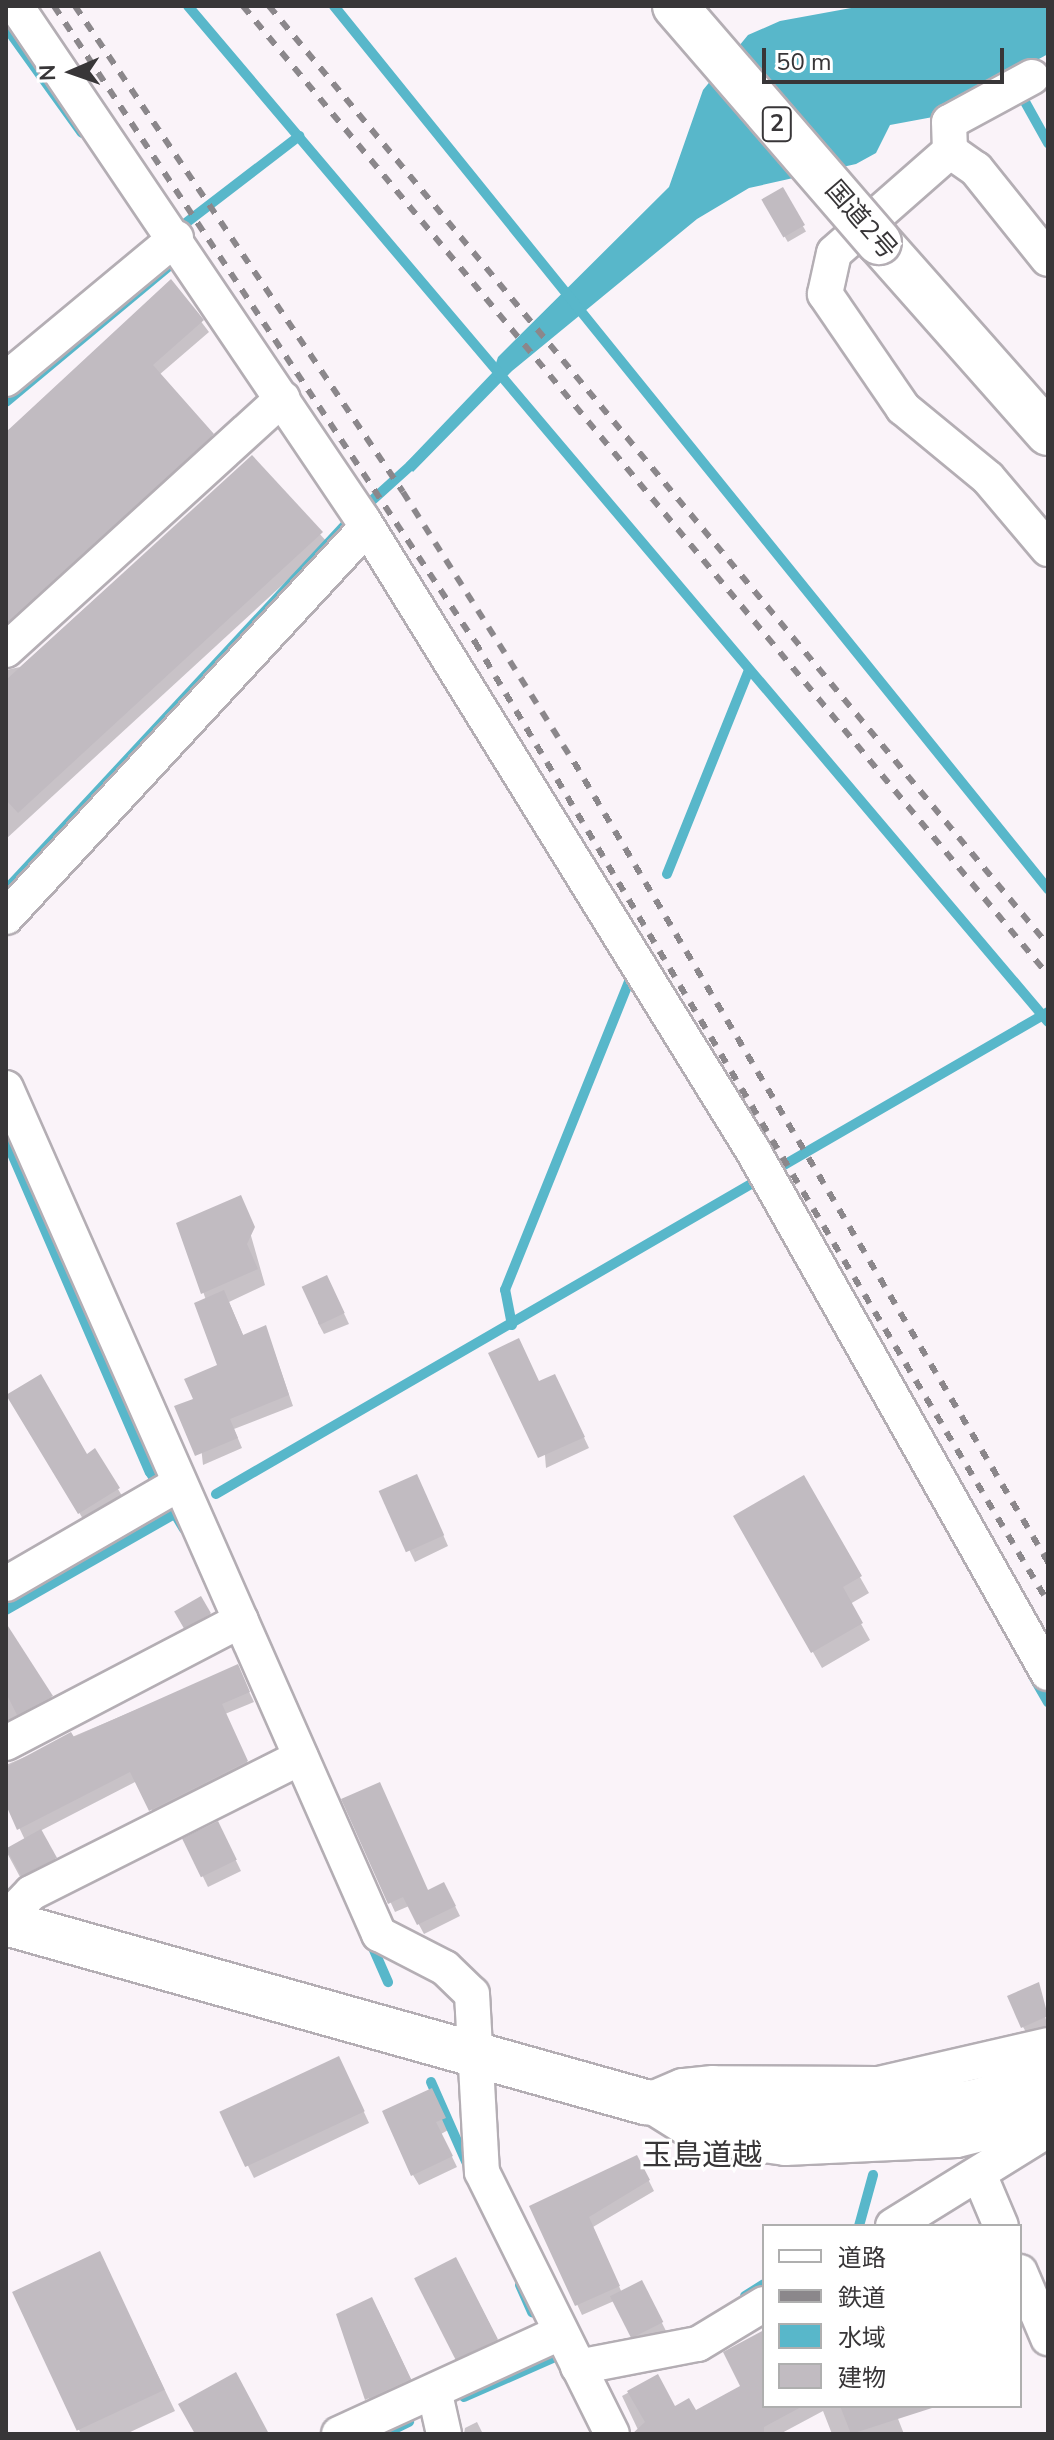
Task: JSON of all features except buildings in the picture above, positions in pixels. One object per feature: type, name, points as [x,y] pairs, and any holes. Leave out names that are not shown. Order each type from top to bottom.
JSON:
[{"type":"main road","name":"国道2号","points":[[675,6],[1048,433]]},
{"type":"main road","name":"2","points":[[957,327],[1048,408]]},
{"type":"main road","points":[[6,1921],[477,2058],[645,2102],[855,2120],[975,2102],[1048,2080]]},
{"type":"street","points":[[16,6],[169,244],[359,526],[752,1149],[1048,1673]]},
{"type":"street","points":[[950,151],[949,122],[1020,83]]},
{"type":"street","points":[[950,151],[976,169],[1048,259]]},
{"type":"street","points":[[950,151],[834,253],[825,294],[903,408],[988,478],[1048,549]]},
{"type":"street","points":[[6,379],[169,244]]},
{"type":"street","points":[[6,650],[276,404]]},
{"type":"street","points":[[6,917],[359,526]]},
{"type":"street","points":[[6,1088],[165,1492],[232,1625],[292,1761],[384,1941],[445,1968],[472,1994],[482,2172],[612,2434]]},
{"type":"street","points":[[6,1584],[165,1492]]},
{"type":"street","points":[[6,1743],[232,1625]]},
{"type":"street","points":[[6,1921],[31,1893],[292,1761]]},
{"type":"street","points":[[645,2102],[682,2086],[713,2083],[879,2084],[1048,2045]]},
{"type":"street","points":[[645,2102],[699,2136],[785,2148],[957,2140],[1048,2117]]},
{"type":"street","points":[[896,2224],[1048,2130]]},
{"type":"street","points":[[979,2174],[1000,2224]]},
{"type":"street","points":[[1022,2277],[1048,2338]]},
{"type":"street","points":[[578,2367],[698,2344],[762,2305]]},
{"type":"street","points":[[339,2434],[435,2394],[560,2333]]},
{"type":"street","points":[[435,2394],[444,2434]]},
{"type":"water","points":[[862,6],[1048,6],[1048,54],[933,117],[890,125],[876,153],[856,164],[749,188],[697,219],[512,371],[413,472],[406,463],[493,372],[498,357],[669,187],[703,90],[748,35],[780,21]]},
{"type":"waterway","points":[[188,6],[1048,1022]]},
{"type":"waterway","points":[[334,6],[1048,889]]},
{"type":"waterway","points":[[6,27],[82,133]]},
{"type":"waterway","points":[[1019,91],[1048,143]]},
{"type":"waterway","points":[[178,229],[299,136]]},
{"type":"waterway","points":[[6,402],[175,261]]},
{"type":"waterway","points":[[6,890],[347,523],[419,458]]},
{"type":"waterway","points":[[667,874],[749,670]]},
{"type":"waterway","points":[[512,1325],[505,1290],[633,972]]},
{"type":"waterway","points":[[216,1494],[1048,1012]]},
{"type":"waterway","points":[[6,1140],[150,1472],[184,1529]]},
{"type":"waterway","points":[[6,1610],[174,1514]]},
{"type":"waterway","points":[[1034,1678],[1048,1702]]},
{"type":"waterway","points":[[370,1941],[388,1982]]},
{"type":"waterway","points":[[431,2082],[469,2168]]},
{"type":"waterway","points":[[860,2224],[873,2175]]},
{"type":"waterway","points":[[520,2285],[532,2312]]},
{"type":"waterway","points":[[745,2296],[762,2285]]},
{"type":"waterway","points":[[464,2397],[555,2357]]},
{"type":"waterway","points":[[384,2434],[409,2422]]},
{"type":"railway","points":[[54,6],[475,642],[1048,1602]]},
{"type":"railway","points":[[75,6],[403,492],[574,762],[1048,1562]]},
{"type":"railway","points":[[243,6],[1048,975]]},
{"type":"railway","points":[[269,6],[1048,945]]},
{"type":"district","name":"玉島道越","points":[[702,2156]]}]
